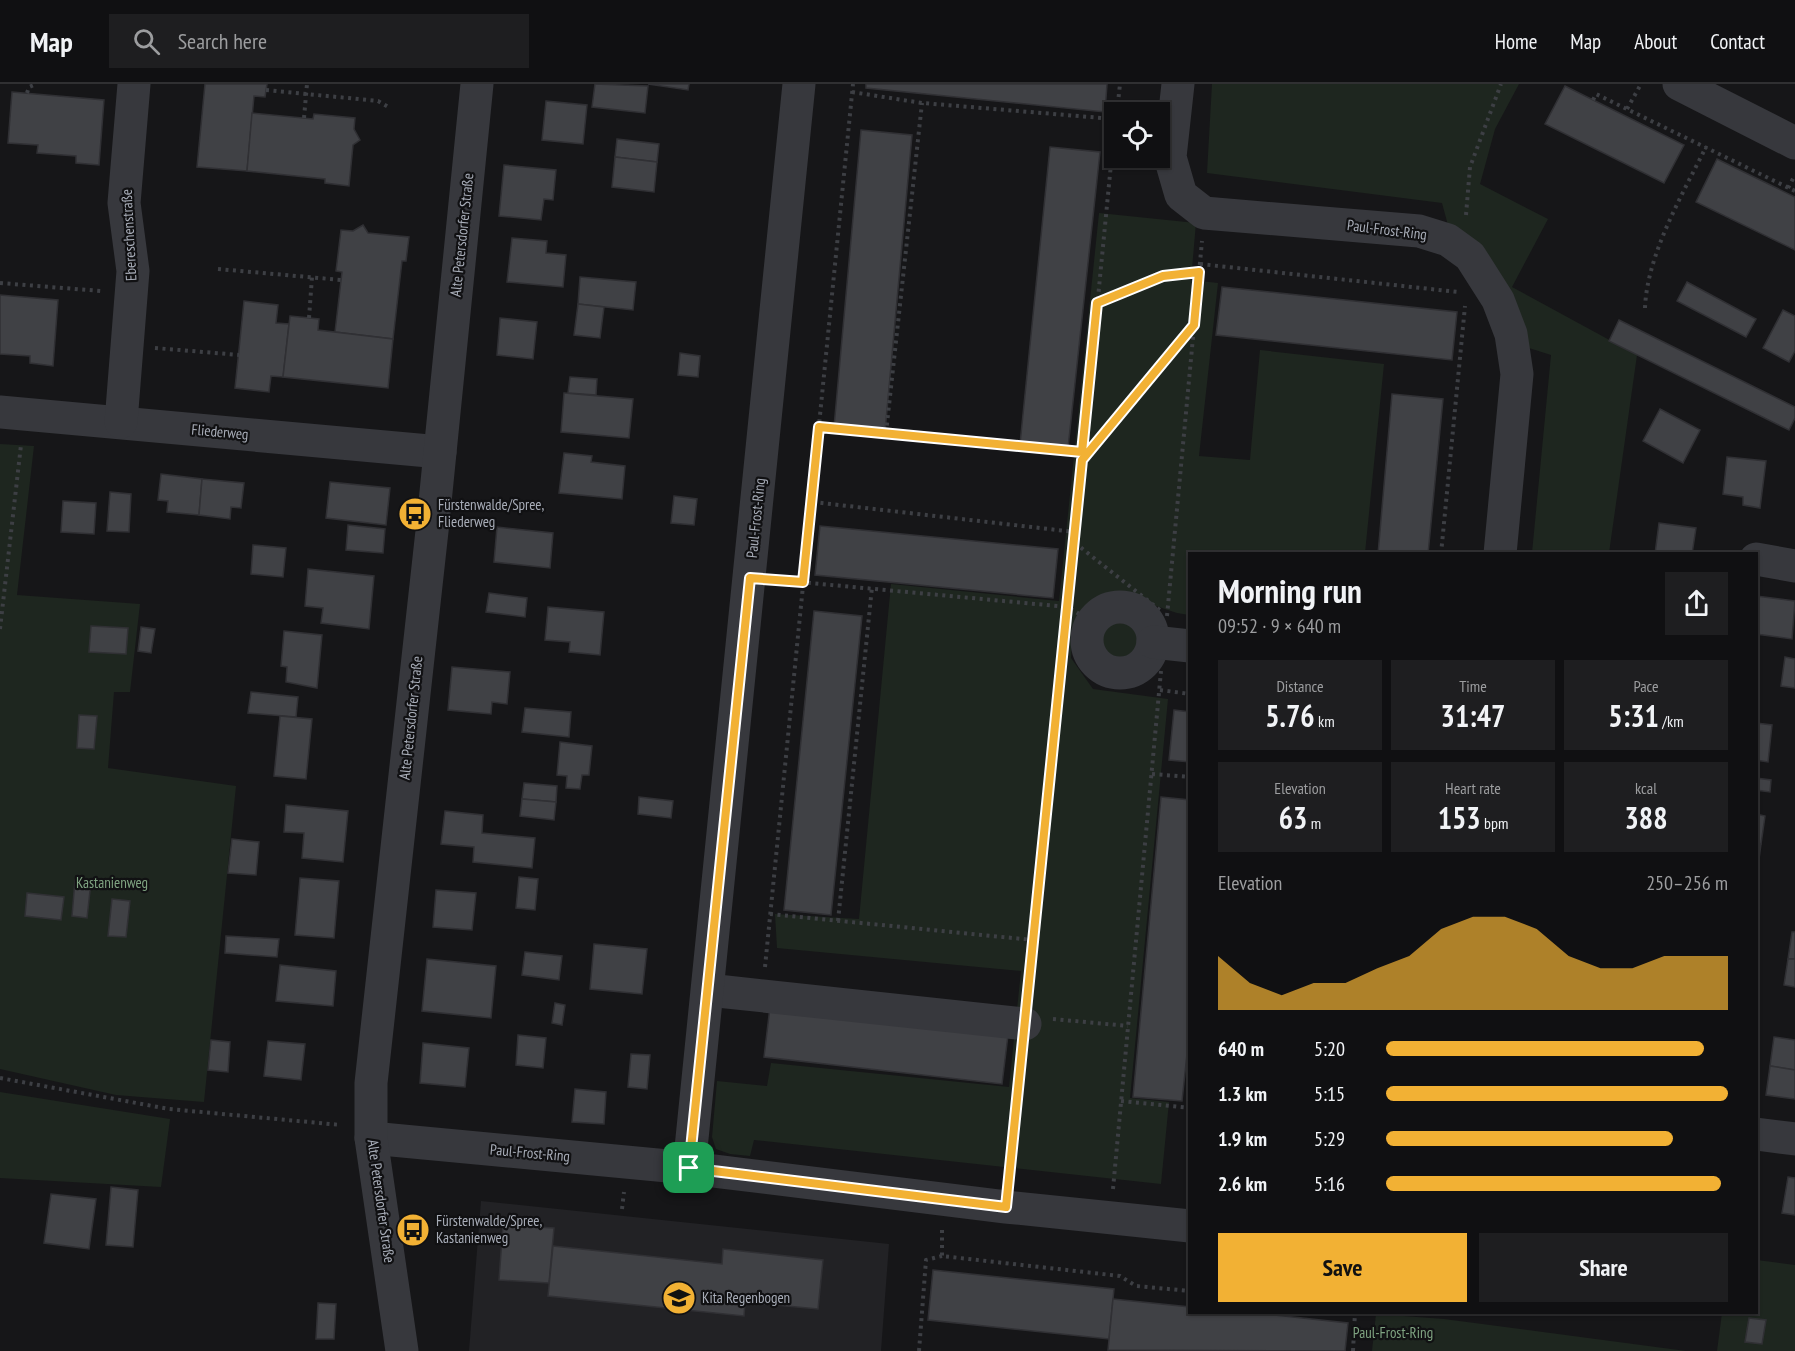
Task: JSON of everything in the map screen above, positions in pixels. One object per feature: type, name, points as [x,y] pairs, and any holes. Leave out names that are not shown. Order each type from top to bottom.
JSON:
[{"type":"street","name":"Ebereschenstraße","points":[[121,422],[133,271],[124,202],[134,84]]},
{"type":"street","name":"Alte Petersdorfer Straße","points":[[402,1351],[371,1131],[373,1061],[440,452],[477,84]]},
{"type":"street","name":"Paul-Frost-Ring","points":[[689,1168],[799,84]]},
{"type":"street","points":[[1178,84],[1170,157],[1181,195],[1204,213]]},
{"type":"street","points":[[1679,84],[1795,144]]},
{"type":"street","name":"Paul-Frost-Ring","points":[[1204,213],[1419,231],[1448,240],[1470,256],[1497,300],[1512,334],[1517,374],[1500,552]]},
{"type":"street","name":"Fliederweg","points":[[12,413],[440,452]]},
{"type":"street","points":[[1758,559],[1795,566]]},
{"type":"street","points":[[1108,609],[1130,609],[1168,637],[1136,669],[1115,673],[1104,670],[1089,654],[1087,632],[1080,615],[1108,609]]},
{"type":"street","points":[[708,990],[1025,1020]]},
{"type":"street","name":"Paul-Frost-Ring","points":[[371,1131],[1006,1207],[1188,1226]]},
{"type":"street","points":[[1758,1134],[1795,1139]]},
{"type":"path","points":[[27,93],[29,87],[36,84]]},
{"type":"path","points":[[304,118],[307,84]]},
{"type":"path","points":[[762,996],[853,84]]},
{"type":"path","points":[[1118,102],[1120,84]]},
{"type":"path","points":[[1200,264],[1466,293],[1462,250],[1470,167],[1501,84]]},
{"type":"path","points":[[1627,109],[1641,84]]},
{"type":"path","points":[[266,90],[378,101],[390,108]]},
{"type":"path","points":[[852,92],[922,102],[1104,118]]},
{"type":"path","points":[[1593,100],[1596,94],[1795,191]]},
{"type":"path","points":[[886,433],[922,102]]},
{"type":"path","points":[[1645,308],[1646,285],[1677,205],[1706,147]]},
{"type":"path","points":[[1006,1207],[1033,940],[1080,615],[1074,543],[1110,168]]},
{"type":"path","points":[[1788,188],[1795,175]]},
{"type":"path","points":[[1110,1218],[1160,690],[1168,637],[1204,213]]},
{"type":"path","points":[[218,269],[341,280]]},
{"type":"path","points":[[1097,303],[1163,276],[1199,272]]},
{"type":"path","points":[[309,318],[312,278]]},
{"type":"path","points":[[0,282],[131,294]]},
{"type":"path","points":[[1441,552],[1465,305]]},
{"type":"path","points":[[1082,460],[1194,325]]},
{"type":"path","points":[[128,346],[238,355]]},
{"type":"path","points":[[0,629],[12,413]]},
{"type":"path","points":[[819,427],[1082,452]]},
{"type":"path","points":[[813,502],[1075,532]]},
{"type":"path","points":[[1074,543],[1168,637]]},
{"type":"path","points":[[750,578],[872,587],[1080,615]]},
{"type":"path","points":[[838,921],[872,587]]},
{"type":"path","points":[[1160,690],[1188,694]]},
{"type":"path","points":[[1152,774],[1188,777]]},
{"type":"path","points":[[770,914],[1033,940]]},
{"type":"path","points":[[1025,1020],[1128,1026]]},
{"type":"path","points":[[0,1078],[169,1109],[342,1125],[371,1131]]},
{"type":"path","points":[[1121,1101],[1188,1108]]},
{"type":"path","points":[[942,1256],[943,1199]]},
{"type":"path","points":[[919,1351],[926,1260],[942,1256],[1120,1276],[1136,1286],[1188,1291]]},
{"type":"path","points":[[1353,1351],[1355,1314]]},
{"type":"shaded area","name":"Kita Regenbogen","points":[[481,1201],[889,1244],[881,1351],[469,1351]]},
{"type":"green space","points":[[1212,84],[1519,84],[1495,129],[1480,184],[1548,219],[1512,287],[1637,355],[1609,552],[1532,552],[1551,355],[1529,348],[1448,225],[1442,203],[1207,173]]},
{"type":"green space","points":[[1099,213],[1196,223],[1191,280],[1218,283],[1199,456],[1250,460],[1260,350],[1384,364],[1365,552],[1188,552],[1188,615],[1120,594],[1096,604],[1073,625],[1071,658],[1093,689],[1168,699],[1130,1098],[1169,1102],[1161,1184],[754,1140],[750,1156],[730,1154],[716,1149],[712,1137],[717,1081],[767,1086],[771,1063],[1009,1087],[1021,971],[777,948],[775,914],[859,919],[891,584],[1059,601]]},
{"type":"green space","name":"Kastanienweg","points":[[0,444],[34,446],[17,595],[140,604],[130,692],[114,692],[108,768],[236,786],[204,1102],[116,1095],[0,1069]]},
{"type":"green space","points":[[1120,616],[1137,623],[1144,640],[1137,657],[1120,664],[1103,657],[1096,640],[1103,623]]},
{"type":"green space","points":[[0,1092],[170,1119],[161,1187],[0,1178]]},
{"type":"green space","points":[[1758,1260],[1795,1265],[1795,1351],[1717,1351],[1722,1314],[1758,1314]]},
{"type":"green space","points":[[1376,1314],[1444,1319],[1686,1351],[1372,1351]]},
{"type":"building","points":[[205,84],[267,84],[265,97],[254,96],[247,171],[197,167]]},
{"type":"building","points":[[595,84],[648,86],[645,113],[592,107]]},
{"type":"building","points":[[648,84],[689,84],[688,90]]},
{"type":"building","points":[[866,84],[1107,84],[1104,112],[866,88]]},
{"type":"building","points":[[1565,86],[1684,145],[1664,183],[1545,124]]},
{"type":"building","points":[[12,92],[104,100],[99,165],[76,163],[76,156],[37,153],[38,145],[8,143]]},
{"type":"building","points":[[546,101],[587,105],[583,144],[542,140]]},
{"type":"building","points":[[252,113],[313,119],[314,114],[355,118],[354,129],[360,140],[353,145],[349,186],[325,183],[325,179],[247,171]]},
{"type":"building","points":[[861,130],[912,135],[885,432],[834,427]]},
{"type":"building","points":[[617,139],[659,144],[657,162],[615,157]]},
{"type":"building","points":[[1050,147],[1100,152],[1068,448],[1020,444]]},
{"type":"building","points":[[615,157],[657,162],[654,192],[612,187]]},
{"type":"building","points":[[1717,159],[1795,197],[1795,250],[1696,202]]},
{"type":"building","points":[[504,165],[556,170],[553,200],[544,199],[541,220],[499,216]]},
{"type":"building","points":[[363,225],[368,233],[409,237],[406,261],[402,261],[393,339],[335,332],[342,272],[336,271],[341,230],[353,231]]},
{"type":"building","points":[[512,238],[547,241],[546,253],[566,255],[563,287],[507,282]]},
{"type":"building","points":[[580,277],[636,282],[633,310],[578,304]]},
{"type":"building","points":[[1687,282],[1756,319],[1746,337],[1677,301]]},
{"type":"building","points":[[1222,287],[1457,312],[1452,360],[1216,335]]},
{"type":"building","points":[[0,295],[58,300],[53,366],[30,363],[30,356],[0,354]]},
{"type":"building","points":[[244,301],[278,305],[276,323],[289,324],[283,377],[271,376],[269,392],[235,388]]},
{"type":"building","points":[[578,304],[604,307],[600,338],[574,335]]},
{"type":"building","points":[[1783,310],[1795,316],[1795,351],[1789,362],[1763,348]]},
{"type":"building","points":[[290,316],[319,319],[318,330],[393,339],[388,388],[283,377]]},
{"type":"building","points":[[500,318],[537,322],[533,359],[497,355]]},
{"type":"building","points":[[1619,320],[1795,407],[1795,418],[1789,430],[1609,341]]},
{"type":"building","points":[[680,353],[700,356],[698,377],[678,375]]},
{"type":"building","points":[[570,377],[597,379],[596,395],[568,393]]},
{"type":"building","points":[[564,393],[633,399],[629,438],[561,432]]},
{"type":"building","points":[[1392,394],[1443,399],[1428,552],[1378,552]]},
{"type":"building","points":[[1660,409],[1700,430],[1683,463],[1643,441]]},
{"type":"building","points":[[564,453],[592,456],[591,462],[625,466],[622,499],[559,493]]},
{"type":"building","points":[[1727,457],[1766,461],[1760,508],[1743,505],[1743,497],[1723,494]]},
{"type":"building","points":[[161,474],[202,479],[199,515],[167,512],[168,501],[158,500]]},
{"type":"building","points":[[202,479],[244,483],[241,508],[231,507],[230,519],[199,515]]},
{"type":"building","points":[[330,482],[390,488],[386,525],[326,518]]},
{"type":"building","points":[[110,492],[131,494],[129,532],[107,531]]},
{"type":"building","points":[[674,496],[697,499],[694,525],[671,523]]},
{"type":"building","points":[[63,501],[96,503],[94,534],[61,532]]},
{"type":"building","points":[[1659,523],[1696,528],[1692,552],[1655,552]]},
{"type":"building","points":[[348,525],[385,529],[383,553],[346,550]]},
{"type":"building","points":[[820,526],[1058,549],[1053,598],[815,575]]},
{"type":"building","points":[[497,527],[553,533],[550,568],[494,562]]},
{"type":"building","points":[[253,545],[286,548],[283,577],[251,574]]},
{"type":"building","points":[[308,569],[374,576],[369,629],[321,623],[323,608],[305,606]]},
{"type":"building","points":[[489,593],[527,598],[525,617],[486,612]]},
{"type":"building","points":[[1758,596],[1795,601],[1792,639],[1758,634]]},
{"type":"building","points":[[548,607],[604,612],[600,655],[569,652],[570,642],[545,640]]},
{"type":"building","points":[[814,611],[862,616],[831,915],[784,910]]},
{"type":"building","points":[[91,626],[128,628],[126,654],[89,652]]},
{"type":"building","points":[[141,627],[155,629],[151,653],[138,651]]},
{"type":"building","points":[[284,631],[322,635],[317,688],[286,682],[287,667],[281,666]]},
{"type":"building","points":[[1785,657],[1795,659],[1795,688],[1781,686]]},
{"type":"building","points":[[452,667],[510,672],[507,704],[492,702],[491,714],[448,710]]},
{"type":"building","points":[[251,692],[298,697],[296,717],[248,713]]},
{"type":"building","points":[[525,708],[571,712],[569,737],[522,732]]},
{"type":"building","points":[[1174,710],[1188,712],[1188,762],[1169,760]]},
{"type":"building","points":[[79,715],[97,716],[94,749],[77,748]]},
{"type":"building","points":[[280,716],[312,719],[306,779],[274,776]]},
{"type":"building","points":[[1758,723],[1772,725],[1768,762],[1758,760]]},
{"type":"building","points":[[560,742],[592,746],[589,775],[582,775],[580,789],[566,788],[567,776],[557,775]]},
{"type":"building","points":[[1758,778],[1771,780],[1770,792],[1758,790]]},
{"type":"building","points":[[524,783],[557,786],[556,802],[522,799]]},
{"type":"building","points":[[639,797],[673,801],[671,818],[638,814]]},
{"type":"building","points":[[1161,797],[1188,800],[1188,1045],[1182,1101],[1133,1097]]},
{"type":"building","points":[[522,799],[556,802],[554,820],[520,816]]},
{"type":"building","points":[[286,805],[348,811],[343,862],[302,858],[304,833],[284,832]]},
{"type":"building","points":[[445,811],[483,815],[482,833],[535,838],[532,868],[473,862],[474,847],[441,844]]},
{"type":"building","points":[[1758,814],[1765,816],[1761,844],[1758,844]]},
{"type":"building","points":[[232,839],[259,842],[256,875],[228,873]]},
{"type":"building","points":[[1758,844],[1761,844],[1758,866]]},
{"type":"building","points":[[519,877],[538,879],[535,910],[516,908]]},
{"type":"building","points":[[300,878],[339,881],[334,938],[295,935]]},
{"type":"building","points":[[75,880],[91,882],[87,918],[72,916]]},
{"type":"building","points":[[436,890],[476,893],[472,930],[433,927]]},
{"type":"building","points":[[27,893],[64,897],[61,920],[25,916]]},
{"type":"building","points":[[112,899],[130,901],[126,937],[108,936]]},
{"type":"building","points":[[1792,932],[1795,932],[1795,959],[1788,959]]},
{"type":"building","points":[[226,936],[279,939],[277,957],[225,953]]},
{"type":"building","points":[[594,944],[647,949],[642,994],[590,989]]},
{"type":"building","points":[[525,952],[562,956],[559,980],[522,975]]},
{"type":"building","points":[[427,959],[496,966],[491,1018],[422,1011]]},
{"type":"building","points":[[1788,959],[1795,959],[1795,987],[1784,985]]},
{"type":"building","points":[[280,965],[336,971],[333,1006],[276,1001]]},
{"type":"building","points":[[555,1003],[565,1005],[562,1025],[552,1023]]},
{"type":"building","points":[[770,1007],[1008,1035],[1002,1084],[764,1057]]},
{"type":"building","points":[[518,1035],[546,1038],[543,1068],[516,1065]]},
{"type":"building","points":[[1774,1037],[1795,1040],[1795,1070],[1770,1066]]},
{"type":"building","points":[[211,1040],[230,1042],[228,1072],[208,1070]]},
{"type":"building","points":[[268,1041],[305,1044],[301,1080],[264,1076]]},
{"type":"building","points":[[423,1043],[469,1048],[465,1087],[420,1083]]},
{"type":"building","points":[[631,1054],[650,1055],[647,1089],[628,1087]]},
{"type":"building","points":[[1770,1066],[1795,1070],[1795,1099],[1766,1095]]},
{"type":"building","points":[[575,1089],[606,1092],[604,1124],[572,1122]]},
{"type":"building","points":[[1788,1177],[1795,1178],[1795,1215],[1782,1213]]},
{"type":"building","points":[[111,1187],[138,1190],[133,1247],[106,1245]]},
{"type":"building","points":[[51,1194],[96,1199],[89,1249],[44,1243]]},
{"type":"building","points":[[503,1225],[554,1228],[549,1283],[499,1280]]},
{"type":"building","points":[[553,1246],[722,1264],[723,1249],[823,1260],[818,1309],[745,1302],[744,1316],[548,1296]]},
{"type":"building","points":[[933,1270],[1114,1289],[1109,1339],[928,1320]]},
{"type":"building","points":[[1113,1299],[1188,1307],[1188,1314],[1265,1314],[1348,1323],[1345,1351],[1108,1350]]},
{"type":"building","points":[[318,1303],[336,1304],[334,1339],[316,1339]]},
{"type":"building","points":[[1749,1318],[1766,1320],[1762,1344],[1745,1342]]},
{"type":"place","name":"Fürstenwalde/Spree, Fliederweg","points":[[415,514]]},
{"type":"place","name":"Fürstenwalde/Spree, Kastanienweg","points":[[413,1230]]},
{"type":"place","name":"Kita Regenbogen","points":[[679,1298]]},
{"type":"route","points":[[1199,272],[1194,325],[1082,460],[1006,1207],[689,1168],[750,578],[803,582],[819,427],[1082,452],[1097,303],[1163,276],[1199,272]]}]
